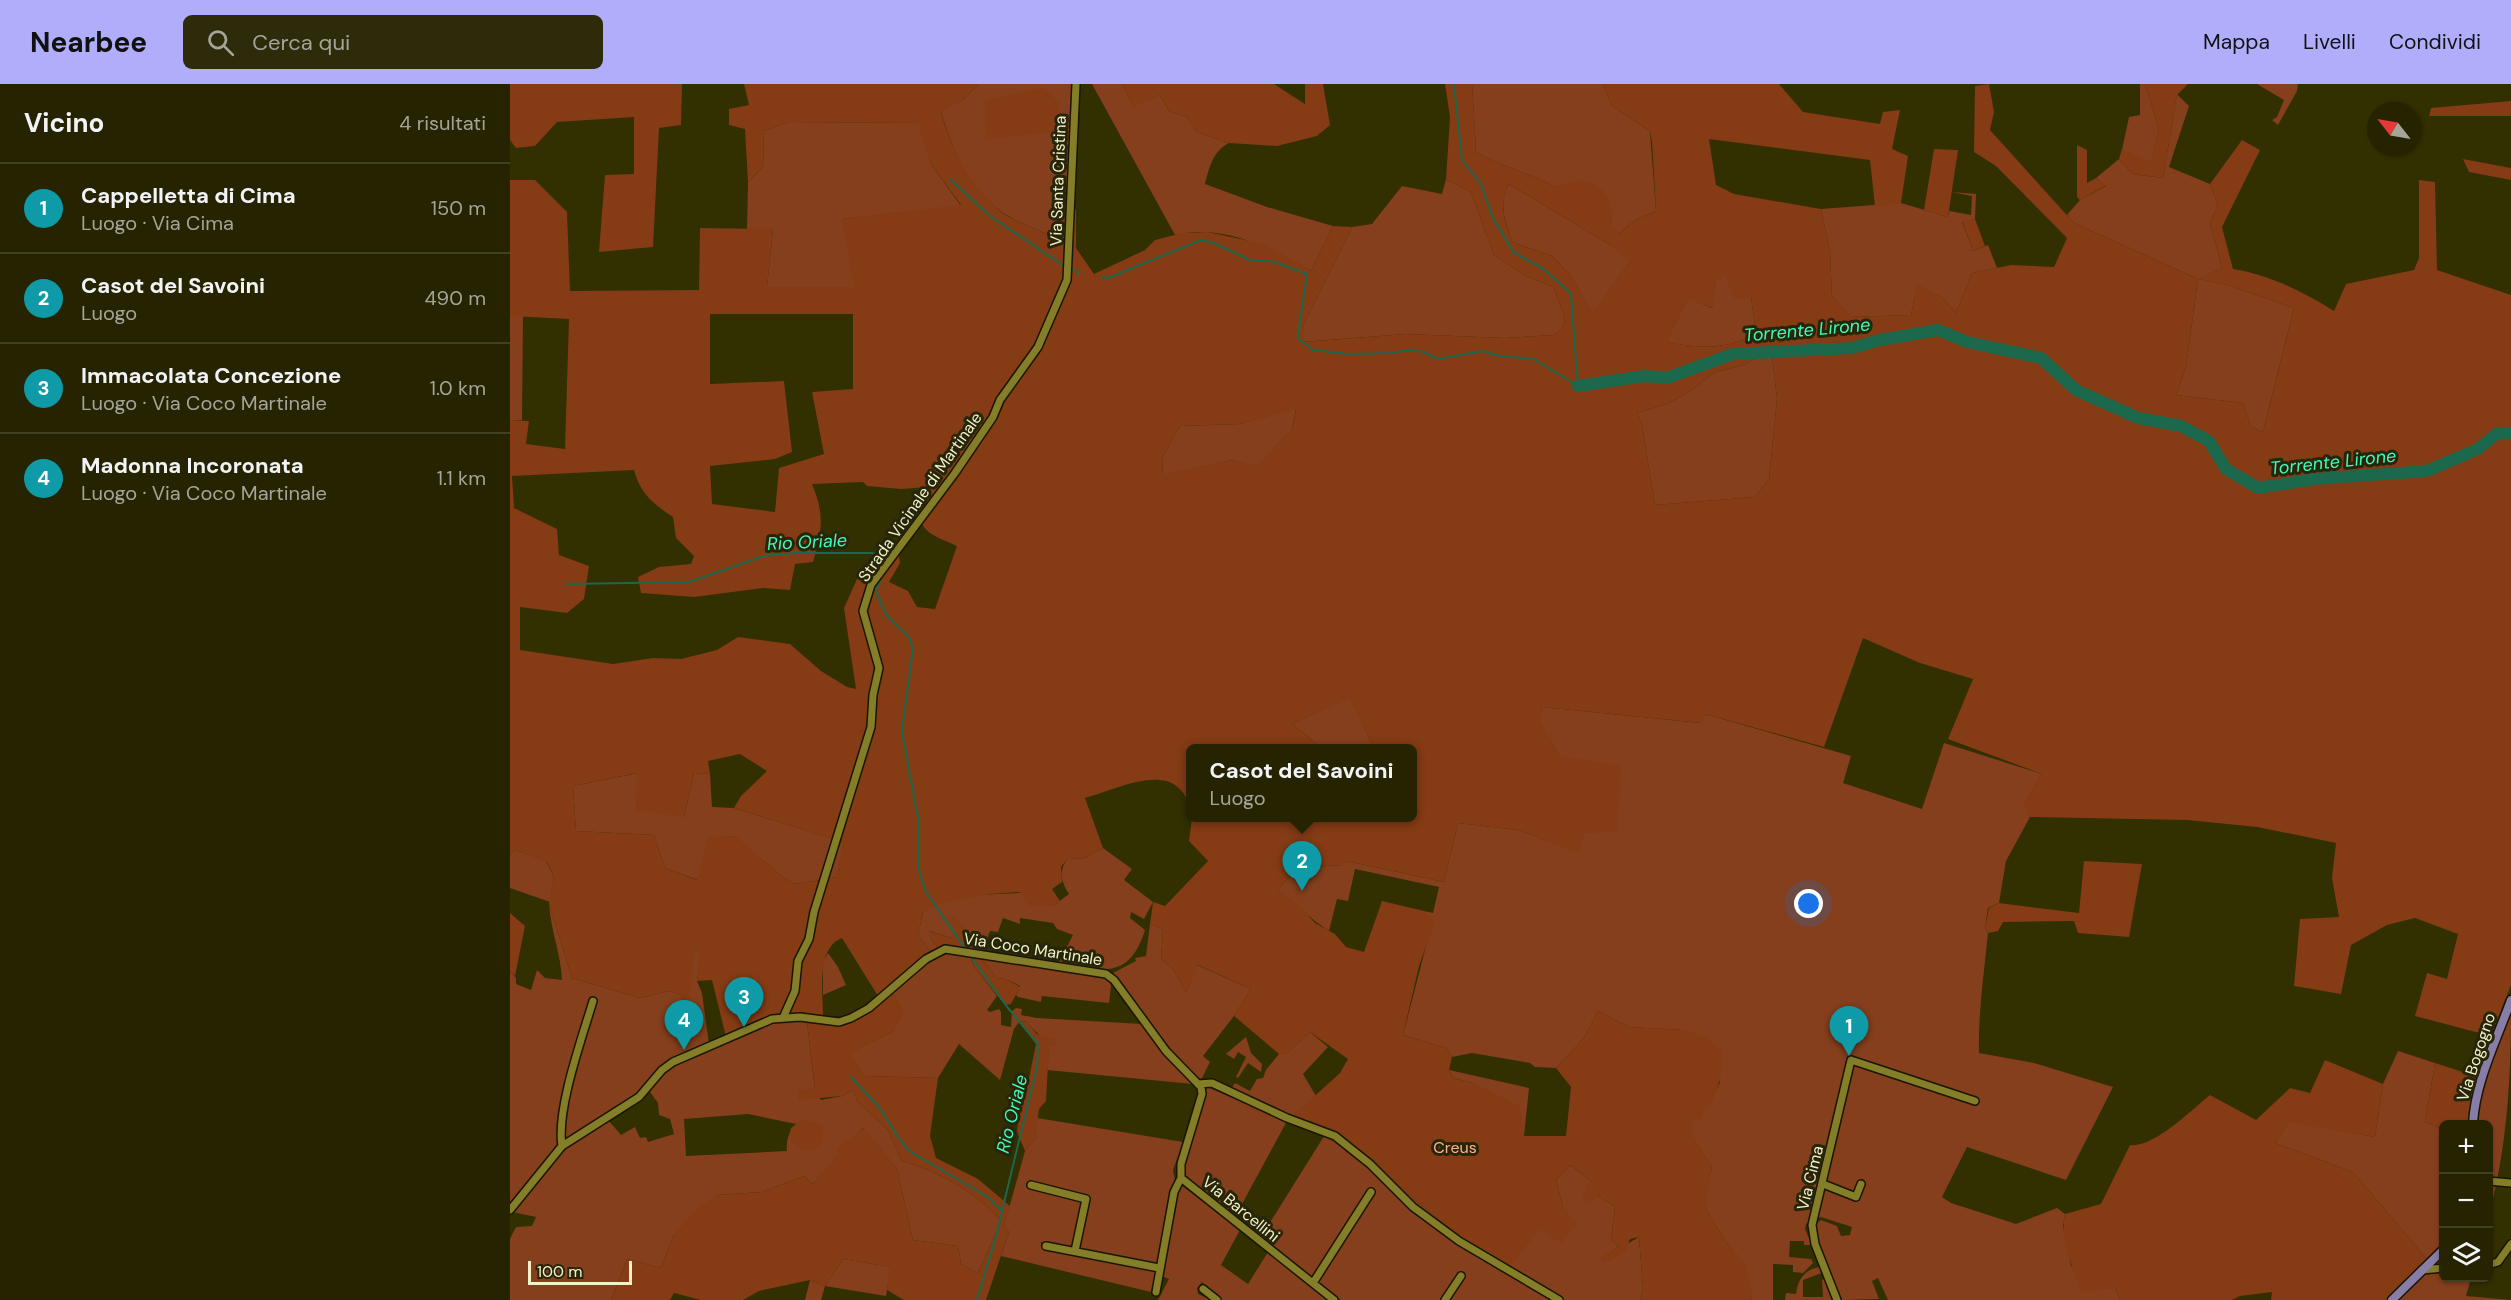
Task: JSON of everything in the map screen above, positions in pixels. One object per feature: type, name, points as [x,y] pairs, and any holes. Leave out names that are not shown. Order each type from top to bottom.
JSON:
[{"type":"main road","name":"Via Bogogno","points":[[2473,1120],[2483,1081],[2511,1000]]},
{"type":"main road","points":[[2392,1300],[2439,1254]]},
{"type":"street","name":"Via Santa Cristina","points":[[1067,280],[1076,84]]},
{"type":"street","name":"Strada Vicinale di Martinale","points":[[783,1018],[795,991],[798,961],[809,939],[814,912],[871,728],[873,695],[879,668],[863,611],[871,585],[955,473],[993,417],[1000,400],[1038,347],[1067,280]]},
{"type":"street","name":"Via Coco Martinale","points":[[510,1210],[562,1146],[639,1097],[662,1070],[673,1062],[772,1019],[839,1022],[851,1018],[869,1008],[936,952],[945,949],[1106,974],[1122,990],[1166,1051],[1198,1084]]},
{"type":"street","points":[[562,1146],[561,1130],[568,1093],[593,1001]]},
{"type":"street","name":"Via Cima","points":[[1837,1300],[1812,1232],[1851,1060],[1975,1101]]},
{"type":"street","points":[[1198,1084],[1212,1083],[1287,1118],[1335,1136],[1370,1164],[1413,1207],[1460,1241],[1559,1300]]},
{"type":"street","name":"Via Barcellini","points":[[1198,1084],[1202,1094],[1181,1164],[1181,1178],[1334,1300]]},
{"type":"street","points":[[1156,1292],[1174,1192],[1181,1178]]},
{"type":"street","points":[[2493,1181],[2511,1183]]},
{"type":"street","points":[[1823,1184],[1856,1197],[1861,1184]]},
{"type":"street","points":[[1031,1185],[1086,1199],[1075,1251]]},
{"type":"street","points":[[1313,1283],[1371,1192]]},
{"type":"street","points":[[2493,1264],[2496,1264],[2511,1244]]},
{"type":"street","points":[[1046,1246],[1159,1268]]},
{"type":"street","points":[[2422,1270],[2439,1268]]},
{"type":"street","points":[[1446,1300],[1461,1276]]},
{"type":"street","points":[[1203,1289],[1217,1300]]},
{"type":"shaded area","points":[[979,84],[1074,84],[1068,208],[1065,208],[1047,234],[1013,219],[984,197],[967,174],[954,149],[941,110],[963,100]]},
{"type":"shaded area","points":[[1092,84],[1122,84],[1133,106],[1160,95],[1169,111],[1187,117],[1197,132],[1229,143],[1215,155],[1205,184],[1267,207],[1333,226],[1311,271],[1263,246],[1228,235],[1193,232],[1175,235]]},
{"type":"shaded area","points":[[1472,84],[1603,84],[1612,106],[1650,131],[1656,211],[1635,220],[1620,233],[1611,228],[1583,181],[1555,187],[1476,152]]},
{"type":"shaded area","points":[[2140,84],[2145,84],[2159,129],[2151,163],[2122,150],[2129,117],[2140,115]]},
{"type":"shaded area","points":[[2257,84],[2298,84],[2297,91],[2278,125],[2272,120],[2277,117],[2284,100]]},
{"type":"shaded area","points":[[2177,94],[2189,106],[2169,167],[2210,184],[2218,205],[2210,223],[2222,268],[2199,279],[2231,286],[2294,308],[2263,432],[2251,427],[2243,403],[2176,395],[2186,367],[2198,279],[2074,223],[2067,215],[2080,200],[2106,186],[2096,178],[2119,159],[2132,174],[2163,178]]},
{"type":"shaded area","points":[[788,122],[919,123],[931,164],[961,206],[843,219],[855,287],[767,287],[773,229],[747,229],[748,182],[763,167],[764,131]]},
{"type":"shaded area","points":[[1446,179],[1471,192],[1494,255],[1524,275],[1553,287],[1563,312],[1565,325],[1554,335],[1504,338],[1406,334],[1302,342],[1304,323],[1352,227],[1372,224],[1402,186],[1442,194]]},
{"type":"shaded area","points":[[1509,184],[1612,246],[1631,260],[1593,314],[1570,275],[1552,256],[1512,242],[1503,206]]},
{"type":"shaded area","points":[[1952,192],[1976,194],[1975,219],[1962,222],[1973,251],[1988,245],[1997,268],[1972,273],[1956,313],[1943,298],[1917,285],[1911,315],[1851,317],[1832,296],[1830,252],[1821,209],[1901,203],[1948,217],[1949,211],[1971,215],[1972,196]]},
{"type":"shaded area","points":[[1725,274],[1743,296],[1751,297],[1756,332],[1725,345],[1689,346],[1666,342],[1688,298],[1712,308],[1715,281]]},
{"type":"shaded area","points":[[510,316],[523,316],[522,420],[510,420]]},
{"type":"shaded area","points":[[1763,353],[1772,355],[1777,399],[1769,479],[1755,497],[1655,505],[1642,425],[1637,413],[1667,404],[1689,392],[1715,372],[1744,365]]},
{"type":"shaded area","points":[[1296,408],[1292,430],[1256,467],[1232,460],[1162,476],[1163,456],[1180,426],[1240,424]]},
{"type":"shaded area","points":[[1350,697],[1372,744],[1317,744],[1292,724]]},
{"type":"shaded area","points":[[1542,707],[1701,723],[1705,714],[1851,756],[1843,783],[1922,809],[1944,743],[2042,774],[2024,803],[2030,817],[2006,861],[1999,903],[1988,908],[1979,1053],[2034,1063],[2113,1087],[2066,1180],[1967,1147],[1942,1197],[1951,1203],[2016,1224],[2057,1208],[2065,1214],[2063,1226],[2071,1266],[2115,1288],[2120,1300],[1888,1300],[1878,1278],[1872,1281],[1879,1299],[1841,1300],[1817,1241],[1815,1225],[1821,1220],[1837,1226],[1841,1236],[1850,1235],[1852,1227],[1821,1217],[1806,1224],[1805,1229],[1812,1245],[1804,1245],[1804,1241],[1790,1241],[1789,1257],[1811,1259],[1813,1263],[1803,1273],[1793,1272],[1793,1265],[1773,1264],[1773,1300],[1752,1300],[1745,1265],[1726,1242],[1707,1212],[1705,1198],[1712,1167],[1692,1136],[1691,1118],[1706,1108],[1720,1082],[1683,1030],[1629,1027],[1598,1011],[1584,1038],[1556,1068],[1535,1067],[1530,1063],[1472,1053],[1452,1057],[1446,1048],[1403,1035],[1432,923],[1424,911],[1433,913],[1439,887],[1355,869],[1348,901],[1337,899],[1329,931],[1277,891],[1297,868],[1343,865],[1347,861],[1444,882],[1458,823],[1518,830],[1578,852],[1583,833],[1560,756],[1539,721]]},
{"type":"shaded area","points":[[638,773],[684,817],[694,773],[710,774],[712,807],[734,808],[844,842],[837,877],[796,884],[785,879],[734,836],[709,838],[698,880],[665,868],[654,835],[576,831],[573,786]]},
{"type":"shaded area","points":[[1103,848],[1132,869],[1124,880],[1153,902],[1144,919],[1131,912],[1130,918],[1145,930],[1131,958],[1122,965],[1101,969],[1058,964],[1073,935],[1057,929],[1053,923],[1020,918],[1020,924],[1003,918],[998,932],[990,931],[982,952],[958,932],[951,938],[930,931],[931,940],[939,948],[930,951],[918,935],[923,912],[932,906],[956,899],[1022,893],[1053,906],[1069,894],[1062,876],[1063,867],[1068,858],[1083,859]]},
{"type":"shaded area","points":[[516,850],[546,861],[554,877],[550,902],[510,888],[510,854]]},
{"type":"shaded area","points":[[549,904],[572,978],[640,998],[670,991],[681,995],[694,952],[701,951],[697,981],[702,993],[709,1044],[670,1060],[644,1089],[559,1146],[510,1206],[510,971],[516,978],[516,984],[531,990],[537,970],[545,978],[562,980]]},
{"type":"shaded area","points":[[1150,924],[1163,929],[1161,959],[1173,969],[1186,992],[1197,965],[1251,989],[1234,1016],[1203,1056],[1210,1062],[1202,1078],[1197,1080],[1168,1051],[1111,974],[1136,961],[1135,958],[1146,956]]},
{"type":"shaded area","points":[[951,951],[969,956],[975,968],[997,996],[987,1010],[990,1012],[999,1009],[1001,1025],[1011,1027],[1012,1011],[1016,1008],[1022,1009],[1021,1015],[1037,1018],[1142,1024],[1156,1044],[1193,1084],[1047,1070],[1048,1051],[1045,1041],[1025,1021],[1019,1022],[1014,1029],[1000,1080],[959,1044],[938,1078],[865,1076],[849,1053],[894,1031],[893,990],[928,960]]},
{"type":"shaded area","points":[[828,953],[838,967],[846,985],[823,995],[823,963]]},
{"type":"shaded area","points":[[980,957],[1025,966],[1094,974],[1109,980],[1111,986],[1109,1003],[1042,996],[1041,1002],[1018,997],[1016,995],[1020,986],[1006,979],[997,978]]},
{"type":"shaded area","points":[[2511,1010],[2507,1113],[2493,1198],[2493,1120],[2478,1120],[2481,1096]]},
{"type":"shaded area","points":[[773,1020],[807,1022],[815,1090],[821,1100],[842,1096],[854,1090],[857,1101],[888,1130],[902,1161],[956,1184],[991,1210],[1001,1221],[978,1273],[961,1264],[958,1246],[913,1240],[897,1169],[863,1128],[813,1184],[804,1176],[762,1192],[717,1195],[673,1236],[661,1268],[627,1259],[611,1300],[510,1300],[510,1239],[516,1227],[532,1226],[536,1217],[512,1212],[565,1149],[609,1121],[621,1135],[635,1127],[640,1138],[646,1137],[648,1142],[674,1134],[670,1119],[659,1115],[658,1103],[650,1092],[660,1079],[673,1067],[705,1048]],"holes":[[[748,1114],[796,1124],[788,1136],[787,1151],[686,1156],[684,1119]]]},
{"type":"shaded area","points":[[1310,1032],[1328,1047],[1303,1074],[1316,1096],[1287,1121],[1231,1089],[1235,1083],[1250,1091],[1257,1079],[1263,1078],[1266,1070],[1279,1054],[1286,1054]]},
{"type":"shaded area","points":[[1246,1037],[1251,1053],[1262,1064],[1261,1072],[1248,1063],[1238,1078],[1236,1077],[1246,1057],[1238,1052],[1234,1059],[1226,1054]]},
{"type":"shaded area","points":[[2398,1051],[2435,1063],[2425,1122],[2439,1127],[2439,1247],[2427,1259],[2353,1172],[2275,1143],[2289,1121],[2375,1137],[2383,1084]]},
{"type":"shaded area","points":[[1449,1070],[1529,1088],[1524,1136],[1473,1083],[1453,1078]]},
{"type":"shaded area","points":[[1207,1087],[1287,1121],[1235,1217],[1195,1185],[1183,1172]]},
{"type":"shaded area","points":[[1037,1118],[1183,1142],[1173,1170],[1175,1181],[1158,1264],[1041,1242],[1041,1247],[1157,1269],[1151,1292],[1001,1256],[1009,1232],[1004,1226],[1025,1151],[1035,1139]]},
{"type":"shaded area","points":[[1326,1133],[1374,1166],[1465,1241],[1484,1251],[1540,1229],[1563,1206],[1556,1180],[1570,1165],[1590,1180],[1597,1195],[1615,1207],[1611,1240],[1619,1246],[1599,1260],[1639,1237],[1643,1288],[1640,1300],[1341,1300],[1261,1237]]},
{"type":"shaded area","points":[[1181,1185],[1240,1230],[1221,1265],[1248,1284],[1268,1252],[1329,1300],[1221,1300],[1202,1282],[1197,1288],[1198,1294],[1211,1300],[1158,1300],[1169,1279],[1157,1274]]},
{"type":"shaded area","points":[[2439,1257],[2439,1282],[2470,1282],[2466,1296],[2511,1300],[2396,1300]]},
{"type":"shaded area","points":[[843,1259],[891,1267],[886,1296],[825,1286]]},
{"type":"shaded area","points":[[1822,1267],[1824,1272],[1803,1280],[1803,1297],[1823,1297],[1822,1280],[1826,1278],[1835,1300],[1785,1300],[1786,1293],[1796,1294],[1799,1283],[1807,1272]]},
{"type":"shaded area","points":[[810,1280],[825,1286],[821,1300],[805,1300]]},
{"type":"green space","points":[[510,84],[682,84],[681,125],[659,128],[653,247],[599,252],[605,175],[634,174],[634,117],[557,122],[535,146],[516,148],[510,140]]},
{"type":"green space","name":"Creus","points":[[744,84],[979,84],[963,100],[941,111],[954,149],[967,173],[999,210],[1018,222],[1047,234],[1065,208],[1076,209],[1076,248],[1094,274],[1145,250],[1155,240],[1182,233],[1208,232],[1264,244],[1311,271],[1333,226],[1352,227],[1304,323],[1303,342],[1406,334],[1504,338],[1554,335],[1565,325],[1563,312],[1553,287],[1524,275],[1494,255],[1471,192],[1446,179],[1450,117],[1445,84],[1472,84],[1476,152],[1555,187],[1580,181],[1592,183],[1608,198],[1612,212],[1611,227],[1620,233],[1635,220],[1656,211],[1652,142],[1650,131],[1612,106],[1603,84],[1779,84],[1803,112],[1880,124],[1883,112],[1900,110],[1892,149],[1908,156],[1901,203],[1875,207],[1870,160],[1709,139],[1716,185],[1734,194],[1821,209],[1830,252],[1832,296],[1852,317],[1911,315],[1917,284],[1943,298],[1956,313],[1972,273],[2011,265],[2054,267],[2067,238],[1996,166],[1974,152],[1975,86],[1989,84],[1994,112],[1990,130],[2074,223],[2198,279],[2222,268],[2210,223],[2218,205],[2210,184],[2242,140],[2260,150],[2222,227],[2233,269],[2260,275],[2285,285],[2334,311],[2346,284],[2414,270],[2419,258],[2419,180],[2435,182],[2437,270],[2511,295],[2511,985],[2491,1036],[2415,1016],[2427,973],[2447,979],[2458,934],[2415,918],[2387,925],[2351,945],[2341,994],[2294,986],[2300,919],[2339,917],[2332,878],[2336,843],[2257,827],[2187,820],[2030,817],[2023,803],[2042,774],[1948,739],[1973,679],[1920,663],[1863,638],[1824,747],[1705,714],[1702,723],[1542,707],[1540,721],[1560,756],[1621,766],[1617,832],[1584,833],[1578,853],[1518,830],[1458,823],[1444,882],[1347,861],[1344,865],[1297,868],[1277,891],[1296,902],[1315,923],[1335,934],[1346,947],[1364,952],[1382,901],[1424,911],[1435,922],[1419,966],[1403,1035],[1446,1048],[1452,1057],[1449,1070],[1453,1078],[1473,1083],[1520,1106],[1524,1136],[1566,1136],[1571,1087],[1556,1068],[1584,1038],[1598,1011],[1629,1027],[1683,1030],[1705,1037],[1722,1051],[1718,1088],[1712,1102],[1703,1113],[1702,1120],[1692,1118],[1692,1135],[1712,1167],[1706,1198],[1707,1212],[1726,1242],[1746,1265],[1752,1300],[1640,1300],[1643,1288],[1639,1237],[1630,1239],[1625,1252],[1605,1263],[1598,1260],[1619,1246],[1611,1240],[1615,1207],[1597,1195],[1590,1204],[1582,1199],[1590,1180],[1570,1165],[1556,1180],[1563,1206],[1576,1224],[1561,1243],[1540,1229],[1510,1266],[1465,1241],[1348,1145],[1308,1126],[1296,1127],[1287,1121],[1340,1073],[1348,1059],[1310,1032],[1286,1054],[1279,1054],[1234,1016],[1251,989],[1198,965],[1186,992],[1173,969],[1161,959],[1163,929],[1150,924],[1153,902],[1165,906],[1208,861],[1189,841],[1191,822],[1417,822],[1417,744],[1372,744],[1350,698],[1292,724],[1317,744],[1186,744],[1186,798],[1175,785],[1162,780],[1147,780],[1085,798],[1103,848],[1083,859],[1068,858],[1061,867],[1062,882],[1052,889],[1060,901],[1053,906],[1029,906],[1019,892],[991,894],[941,903],[923,912],[918,935],[930,951],[878,996],[842,938],[828,951],[825,961],[822,983],[823,1015],[774,1015],[726,1037],[712,980],[697,981],[700,951],[694,953],[689,1009],[681,1008],[681,995],[670,991],[640,998],[572,978],[549,904],[554,877],[547,862],[516,850],[510,854],[510,420],[529,421],[526,444],[565,449],[569,319],[510,316],[510,180],[535,180],[567,212],[570,291],[699,290],[700,228],[773,229],[767,287],[854,287],[842,219],[961,205],[931,164],[918,123],[788,122],[764,131],[763,167],[748,182],[745,129],[729,125],[729,109],[749,105]],"holes":[[[1509,184],[1612,246],[1630,261],[1593,313],[1570,275],[1552,256],[1512,242],[1503,206]],[[1725,275],[1735,299],[1751,297],[1756,332],[1725,345],[1690,346],[1667,342],[1688,299],[1713,308],[1715,282]],[[2198,279],[2231,286],[2294,308],[2263,432],[2251,427],[2243,403],[2176,395],[2186,367]],[[710,314],[853,314],[853,389],[812,392],[824,454],[779,468],[775,512],[712,504],[710,466],[775,459],[792,452],[784,381],[710,384]],[[1763,353],[1772,355],[1777,399],[1769,479],[1755,497],[1655,505],[1642,425],[1637,413],[1667,404],[1689,392],[1715,372],[1744,365]],[[1296,409],[1292,430],[1256,466],[1232,460],[1162,475],[1163,456],[1180,426],[1240,424]],[[634,470],[648,497],[673,517],[676,538],[694,556],[691,564],[659,567],[638,577],[641,593],[694,597],[763,588],[790,590],[795,564],[813,562],[818,541],[821,523],[819,505],[812,484],[863,482],[867,486],[901,489],[928,487],[915,510],[918,518],[931,534],[957,546],[935,609],[917,607],[908,591],[889,582],[900,563],[899,556],[874,558],[862,568],[844,608],[856,689],[847,687],[821,671],[790,644],[738,637],[717,650],[681,659],[653,658],[613,664],[520,650],[520,607],[567,613],[584,599],[589,566],[559,555],[557,529],[514,508],[512,476]],[[740,754],[767,771],[741,796],[734,808],[843,842],[837,877],[796,884],[785,879],[735,836],[709,837],[697,880],[665,868],[654,835],[576,831],[573,786],[637,773],[636,810],[684,817],[694,773],[710,774],[708,761]]]},
{"type":"green space","points":[[1122,84],[1274,84],[1305,104],[1305,84],[1323,84],[1330,125],[1317,136],[1277,146],[1229,143],[1197,132],[1187,117],[1169,111],[1160,95],[1133,107]]},
{"type":"green space","points":[[2145,84],[2188,84],[2177,95],[2163,178],[2132,174],[2119,159],[2122,149],[2151,162],[2159,129]]},
{"type":"green space","points":[[1044,88],[1059,103],[1059,131],[986,139],[985,100]]},
{"type":"green space","points":[[2511,101],[2511,116],[2429,116],[2431,108]]},
{"type":"green space","points":[[2077,145],[2087,150],[2087,183],[2096,178],[2107,185],[2080,200],[2077,197]]},
{"type":"green space","points":[[1934,149],[1958,150],[1948,217],[1924,210]]},
{"type":"green space","points":[[2463,159],[2511,168],[2511,180],[2469,172]]},
{"type":"green space","points":[[1975,219],[1985,246],[1973,251],[1962,221]]},
{"type":"green space","points":[[2084,861],[2142,864],[2129,937],[2078,933],[2074,921],[2003,922],[1998,931],[1988,933],[1985,928],[1989,908],[1999,903],[2079,913]]},
{"type":"green space","points":[[510,913],[525,926],[515,976],[510,971]]},
{"type":"green space","points":[[955,915],[982,952],[950,947],[939,948],[931,940],[929,931],[951,938],[958,932],[947,918]]},
{"type":"green space","points":[[969,956],[980,957],[997,978],[1006,979],[1020,987],[1011,1004],[1005,1005],[975,968]]},
{"type":"green space","points":[[893,990],[904,1012],[894,1031],[850,1053],[865,1076],[938,1078],[930,1136],[936,1158],[978,1179],[1010,1206],[1004,1226],[1009,1232],[986,1300],[904,1300],[887,1290],[890,1267],[843,1259],[825,1286],[810,1280],[759,1291],[743,1300],[701,1300],[674,1293],[670,1300],[611,1300],[627,1259],[661,1268],[673,1236],[696,1210],[717,1195],[762,1192],[804,1176],[813,1184],[838,1154],[837,1149],[864,1128],[897,1169],[913,1240],[958,1246],[961,1264],[978,1273],[1001,1221],[991,1210],[956,1184],[902,1161],[888,1130],[857,1101],[854,1090],[842,1096],[799,1100],[797,1090],[815,1089],[807,1022],[839,1023]]},
{"type":"green space","points":[[1025,1021],[1037,1034],[1056,1039],[1057,1045],[1049,1047],[1046,1101],[1039,1109],[1035,1139],[1025,1151],[1017,1132],[1019,1110],[1025,1098],[1036,1044],[1019,1022]]},
{"type":"green space","points":[[2325,1060],[2383,1084],[2375,1137],[2289,1122],[2275,1143],[2353,1172],[2427,1259],[2390,1300],[2271,1300],[2272,1292],[2240,1296],[2232,1300],[2120,1300],[2115,1288],[2082,1292],[2065,1244],[2065,1214],[2101,1204],[2130,1145],[2150,1141],[2183,1118],[2210,1095],[2256,1120],[2290,1088],[2310,1093]]},
{"type":"green space","points":[[2435,1063],[2481,1078],[2470,1110],[2469,1120],[2439,1120],[2439,1127],[2425,1122]]},
{"type":"green space","points":[[804,1119],[823,1125],[823,1140],[814,1150],[803,1150],[789,1138],[791,1128]]},
{"type":"waterway","name":"Torrente Lirone","points":[[1454,84],[1462,160],[1481,184],[1492,216],[1513,252],[1542,268],[1571,293],[1578,386]]},
{"type":"waterway","points":[[950,179],[990,216],[1064,266]]},
{"type":"waterway","points":[[1102,277],[1108,278],[1201,240],[1214,243],[1250,260],[1271,261],[1307,274],[1298,334],[1299,339],[1313,350],[1349,354],[1409,350],[1424,352],[1437,359],[1483,351],[1499,356],[1534,359],[1578,386]]},
{"type":"waterway","points":[[1071,269],[1079,273]]},
{"type":"waterway","name":"Torrente Lirone","points":[[1578,386],[1645,376],[1667,378],[1733,354],[1852,348],[1880,340],[1938,330],[1967,342],[2041,358],[2076,390],[2138,418],[2181,426],[2209,441],[2226,469],[2258,488],[2315,479],[2427,471],[2478,449],[2496,434],[2511,433]]},
{"type":"waterway","name":"Rio Oriale","points":[[566,584],[689,582],[764,556],[794,553],[872,553],[887,557],[874,575]]},
{"type":"waterway","name":"Rio Oriale","points":[[881,580],[875,590],[887,616],[909,637],[913,648],[902,732],[918,818],[918,835]]},
{"type":"waterway","name":"Rio Oriale","points":[[918,836],[918,867],[926,892],[966,950]]},
{"type":"waterway","name":"Rio Oriale","points":[[970,955],[1008,1008],[1038,1044],[1037,1067],[996,1236],[977,1300]]},
{"type":"waterway","points":[[851,1077],[878,1106],[903,1144],[911,1152],[988,1197],[1001,1210]]},
{"type":"place","name":"Casot del Savoini","points":[[1302,891]]},
{"type":"place","name":"Immacolata Concezione","points":[[744,1027]]},
{"type":"place","name":"Madonna Incoronata","points":[[684,1050]]},
{"type":"place","name":"Cappelletta di Cima","points":[[1849,1056]]}]
